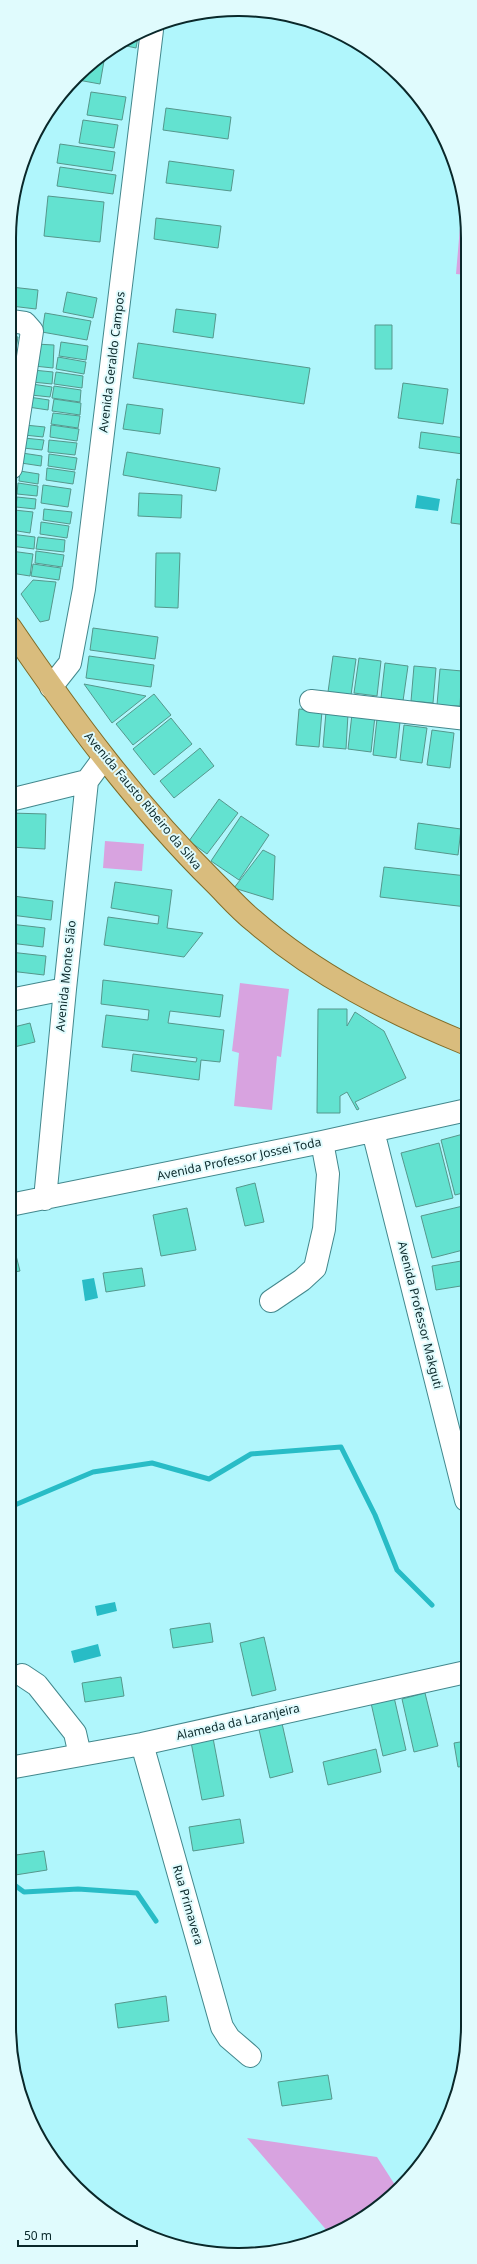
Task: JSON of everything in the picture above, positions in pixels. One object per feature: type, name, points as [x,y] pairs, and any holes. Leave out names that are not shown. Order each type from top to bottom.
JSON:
[{"type":"main road","name":"Avenida Fausto Ribeiro da Silva","points":[[16,636],[104,758],[184,852],[254,921],[297,954],[384,1008],[461,1038]]},
{"type":"street","name":"Avenida Geraldo Campos","points":[[51,686],[70,663],[84,589],[152,34]]},
{"type":"street","points":[[16,435],[32,331],[20,324]]},
{"type":"street","points":[[311,701],[461,718]]},
{"type":"street","points":[[16,799],[87,781],[104,758]]},
{"type":"street","name":"Avenida Monte Sião","points":[[45,1199],[64,989],[87,781]]},
{"type":"street","points":[[16,999],[64,989]]},
{"type":"street","name":"Avenida Professor Jossei Toda","points":[[16,1204],[322,1142],[461,1111]]},
{"type":"street","name":"Avenida Professor Makguti","points":[[373,1131],[461,1480]]},
{"type":"street","points":[[272,1301],[302,1280],[315,1268],[324,1229],[328,1174],[322,1142]]},
{"type":"street","name":"Alameda da Laranjeira","points":[[16,1767],[142,1744],[461,1673]]},
{"type":"street","points":[[22,1674],[38,1685],[75,1733],[80,1756]]},
{"type":"street","name":"Rua Primavera","points":[[142,1744],[222,2028],[229,2038],[250,2056]]},
{"type":"shaded area","points":[[461,221],[461,274],[456,274]]},
{"type":"shaded area","points":[[105,841],[144,844],[142,871],[103,868]]},
{"type":"shaded area","points":[[240,983],[289,989],[281,1057],[277,1056],[272,1110],[234,1106],[239,1053],[232,1051]]},
{"type":"shaded area","points":[[247,2138],[377,2157],[395,2184],[362,2211],[326,2230]]},
{"type":"water","points":[[417,495],[440,499],[438,511],[415,508]]},
{"type":"water","points":[[94,1278],[98,1298],[85,1301],[82,1280]]},
{"type":"water","points":[[115,1602],[117,1611],[97,1616],[95,1606]]},
{"type":"water","points":[[98,1644],[101,1656],[74,1663],[71,1651]]},
{"type":"building","points":[[137,40],[136,48],[127,46]]},
{"type":"building","points":[[104,61],[100,84],[81,81]]},
{"type":"building","points":[[91,92],[126,97],[122,120],[87,115]]},
{"type":"building","points":[[166,108],[231,117],[228,139],[163,130]]},
{"type":"building","points":[[83,120],[118,125],[114,148],[79,143]]},
{"type":"building","points":[[60,144],[115,152],[112,171],[57,163]]},
{"type":"building","points":[[169,161],[234,170],[231,191],[166,183]]},
{"type":"building","points":[[60,167],[116,175],[113,194],[57,186]]},
{"type":"building","points":[[48,196],[104,202],[100,242],[44,236]]},
{"type":"building","points":[[156,218],[221,226],[218,248],[154,239]]},
{"type":"building","points":[[16,288],[38,290],[36,309],[16,307]]},
{"type":"building","points":[[67,292],[97,298],[93,318],[63,312]]},
{"type":"building","points":[[176,309],[216,314],[213,338],[173,332]]},
{"type":"building","points":[[45,313],[91,321],[87,340],[42,332]]},
{"type":"building","points":[[375,325],[392,325],[392,369],[375,369]]},
{"type":"building","points":[[16,337],[18,337],[16,349]]},
{"type":"building","points":[[61,342],[88,346],[86,360],[59,356]]},
{"type":"building","points":[[138,343],[310,368],[304,404],[133,378]]},
{"type":"building","points":[[36,344],[54,345],[53,368],[34,366]]},
{"type":"building","points":[[58,357],[86,362],[84,374],[56,369]]},
{"type":"building","points":[[33,370],[53,372],[52,384],[32,382]]},
{"type":"building","points":[[56,372],[83,376],[82,388],[54,384]]},
{"type":"building","points":[[403,383],[448,389],[443,424],[398,418]]},
{"type":"building","points":[[32,384],[52,387],[50,397],[31,395]]},
{"type":"building","points":[[54,386],[81,390],[80,402],[52,398]]},
{"type":"building","points":[[29,397],[49,400],[48,410],[28,407]]},
{"type":"building","points":[[54,399],[81,403],[80,415],[52,411]]},
{"type":"building","points":[[127,404],[163,409],[160,434],[123,429]]},
{"type":"building","points":[[53,413],[80,416],[78,428],[51,424]]},
{"type":"building","points":[[25,425],[45,427],[43,437],[24,435]]},
{"type":"building","points":[[51,425],[79,429],[77,441],[50,437]]},
{"type":"building","points":[[421,432],[461,437],[461,454],[419,448]]},
{"type":"building","points":[[24,438],[44,440],[42,450],[23,448]]},
{"type":"building","points":[[49,440],[77,443],[75,455],[48,452]]},
{"type":"building","points":[[127,452],[220,468],[216,491],[123,475]]},
{"type":"building","points":[[22,453],[42,456],[41,466],[21,463]]},
{"type":"building","points":[[49,454],[77,458],[75,470],[48,466]]},
{"type":"building","points":[[47,468],[75,472],[73,484],[46,480]]},
{"type":"building","points":[[20,471],[39,474],[38,484],[19,481]]},
{"type":"building","points":[[457,479],[461,480],[461,524],[451,523]]},
{"type":"building","points":[[18,483],[38,486],[37,496],[17,494]]},
{"type":"building","points":[[43,485],[71,489],[68,507],[41,503]]},
{"type":"building","points":[[139,493],[182,495],[181,518],[138,516]]},
{"type":"building","points":[[17,497],[36,499],[35,509],[16,507]]},
{"type":"building","points":[[44,509],[72,512],[70,524],[43,520]]},
{"type":"building","points":[[16,510],[33,512],[30,533],[16,531]]},
{"type":"building","points":[[41,522],[69,526],[67,538],[40,534]]},
{"type":"building","points":[[16,535],[35,537],[34,549],[16,547]]},
{"type":"building","points":[[38,537],[65,540],[64,552],[36,549]]},
{"type":"building","points":[[36,551],[64,555],[62,567],[35,563]]},
{"type":"building","points":[[16,552],[33,554],[30,576],[16,574]]},
{"type":"building","points":[[156,553],[180,553],[178,608],[155,607]]},
{"type":"building","points":[[33,564],[61,568],[59,580],[31,576]]},
{"type":"building","points":[[33,580],[56,582],[49,620],[40,622],[21,594]]},
{"type":"building","points":[[93,628],[158,637],[155,659],[90,650]]},
{"type":"building","points":[[89,656],[154,665],[151,687],[86,678]]},
{"type":"building","points":[[333,656],[356,659],[351,695],[328,692]]},
{"type":"building","points":[[359,658],[381,661],[377,696],[354,693]]},
{"type":"building","points":[[385,663],[408,666],[403,701],[381,698]]},
{"type":"building","points":[[414,666],[436,668],[433,703],[411,701]]},
{"type":"building","points":[[440,669],[461,671],[460,706],[437,705]]},
{"type":"building","points":[[84,684],[146,696],[112,723]]},
{"type":"building","points":[[154,694],[171,715],[133,745],[116,724]]},
{"type":"building","points":[[299,709],[322,711],[319,747],[296,745]]},
{"type":"building","points":[[326,712],[348,714],[346,749],[323,747]]},
{"type":"building","points":[[352,714],[375,716],[371,752],[348,749]]},
{"type":"building","points":[[171,718],[192,744],[154,775],[133,749]]},
{"type":"building","points":[[377,719],[400,722],[396,758],[373,755]]},
{"type":"building","points":[[404,725],[427,728],[422,763],[400,760]]},
{"type":"building","points":[[432,730],[454,733],[450,768],[427,765]]},
{"type":"building","points":[[200,748],[214,766],[174,798],[160,781]]},
{"type":"building","points":[[219,799],[238,813],[207,854],[189,841]]},
{"type":"building","points":[[16,813],[46,814],[45,849],[16,847]]},
{"type":"building","points":[[241,816],[269,835],[239,880],[211,861]]},
{"type":"building","points":[[418,823],[461,829],[458,855],[415,849]]},
{"type":"building","points":[[263,850],[275,856],[273,900],[234,888]]},
{"type":"building","points":[[384,867],[461,875],[461,906],[380,897]]},
{"type":"building","points":[[115,882],[172,890],[167,928],[203,933],[184,957],[104,945],[108,917],[158,924],[159,916],[111,908]]},
{"type":"building","points":[[16,896],[53,901],[51,920],[16,916]]},
{"type":"building","points":[[16,925],[45,928],[43,947],[16,944]]},
{"type":"building","points":[[16,953],[46,956],[44,975],[16,972]]},
{"type":"building","points":[[103,980],[223,995],[220,1017],[170,1011],[168,1023],[224,1030],[220,1062],[201,1060],[199,1080],[131,1071],[133,1054],[196,1062],[197,1058],[102,1047],[106,1015],[148,1020],[149,1010],[101,1004]]},
{"type":"building","points":[[318,1009],[347,1009],[347,1026],[355,1012],[384,1031],[406,1078],[355,1102],[359,1109],[357,1110],[347,1092],[340,1096],[340,1113],[317,1113]]},
{"type":"building","points":[[30,1023],[35,1042],[16,1047],[16,1026]]},
{"type":"building","points":[[461,1135],[461,1194],[455,1195],[441,1140]]},
{"type":"building","points":[[439,1143],[453,1198],[416,1207],[401,1153]]},
{"type":"building","points":[[255,1183],[264,1222],[245,1226],[236,1188]]},
{"type":"building","points":[[461,1206],[461,1251],[432,1258],[421,1216]]},
{"type":"building","points":[[187,1208],[196,1250],[161,1256],[153,1215]]},
{"type":"building","points":[[16,1255],[20,1271],[16,1272]]},
{"type":"building","points":[[461,1261],[461,1286],[436,1290],[432,1266]]},
{"type":"building","points":[[142,1268],[145,1286],[106,1292],[103,1273]]},
{"type":"building","points":[[210,1623],[213,1642],[173,1648],[170,1629]]},
{"type":"building","points":[[264,1637],[276,1690],[252,1696],[240,1643]]},
{"type":"building","points":[[121,1677],[124,1696],[85,1702],[82,1683]]},
{"type":"building","points":[[425,1693],[438,1746],[414,1752],[402,1699]]},
{"type":"building","points":[[394,1697],[406,1750],[383,1756],[371,1703]]},
{"type":"building","points":[[281,1719],[293,1772],[270,1778],[258,1725]]},
{"type":"building","points":[[213,1738],[224,1796],[202,1800],[191,1742]]},
{"type":"building","points":[[461,1742],[461,1767],[458,1767],[454,1743]]},
{"type":"building","points":[[376,1749],[381,1772],[328,1785],[323,1762]]},
{"type":"building","points":[[240,1819],[244,1843],[193,1851],[189,1827]]},
{"type":"building","points":[[44,1851],[47,1870],[16,1875],[16,1855]]},
{"type":"building","points":[[166,1996],[169,2021],[118,2028],[115,2004]]},
{"type":"building","points":[[328,2075],[332,2099],[282,2106],[278,2082]]},
{"type":"waterway","points":[[16,1504],[93,1472],[152,1463],[209,1479],[251,1454],[341,1447],[375,1515],[397,1570],[432,1605]]},
{"type":"waterway","points":[[16,1886],[24,1892],[78,1889],[137,1893],[156,1921]]}]
